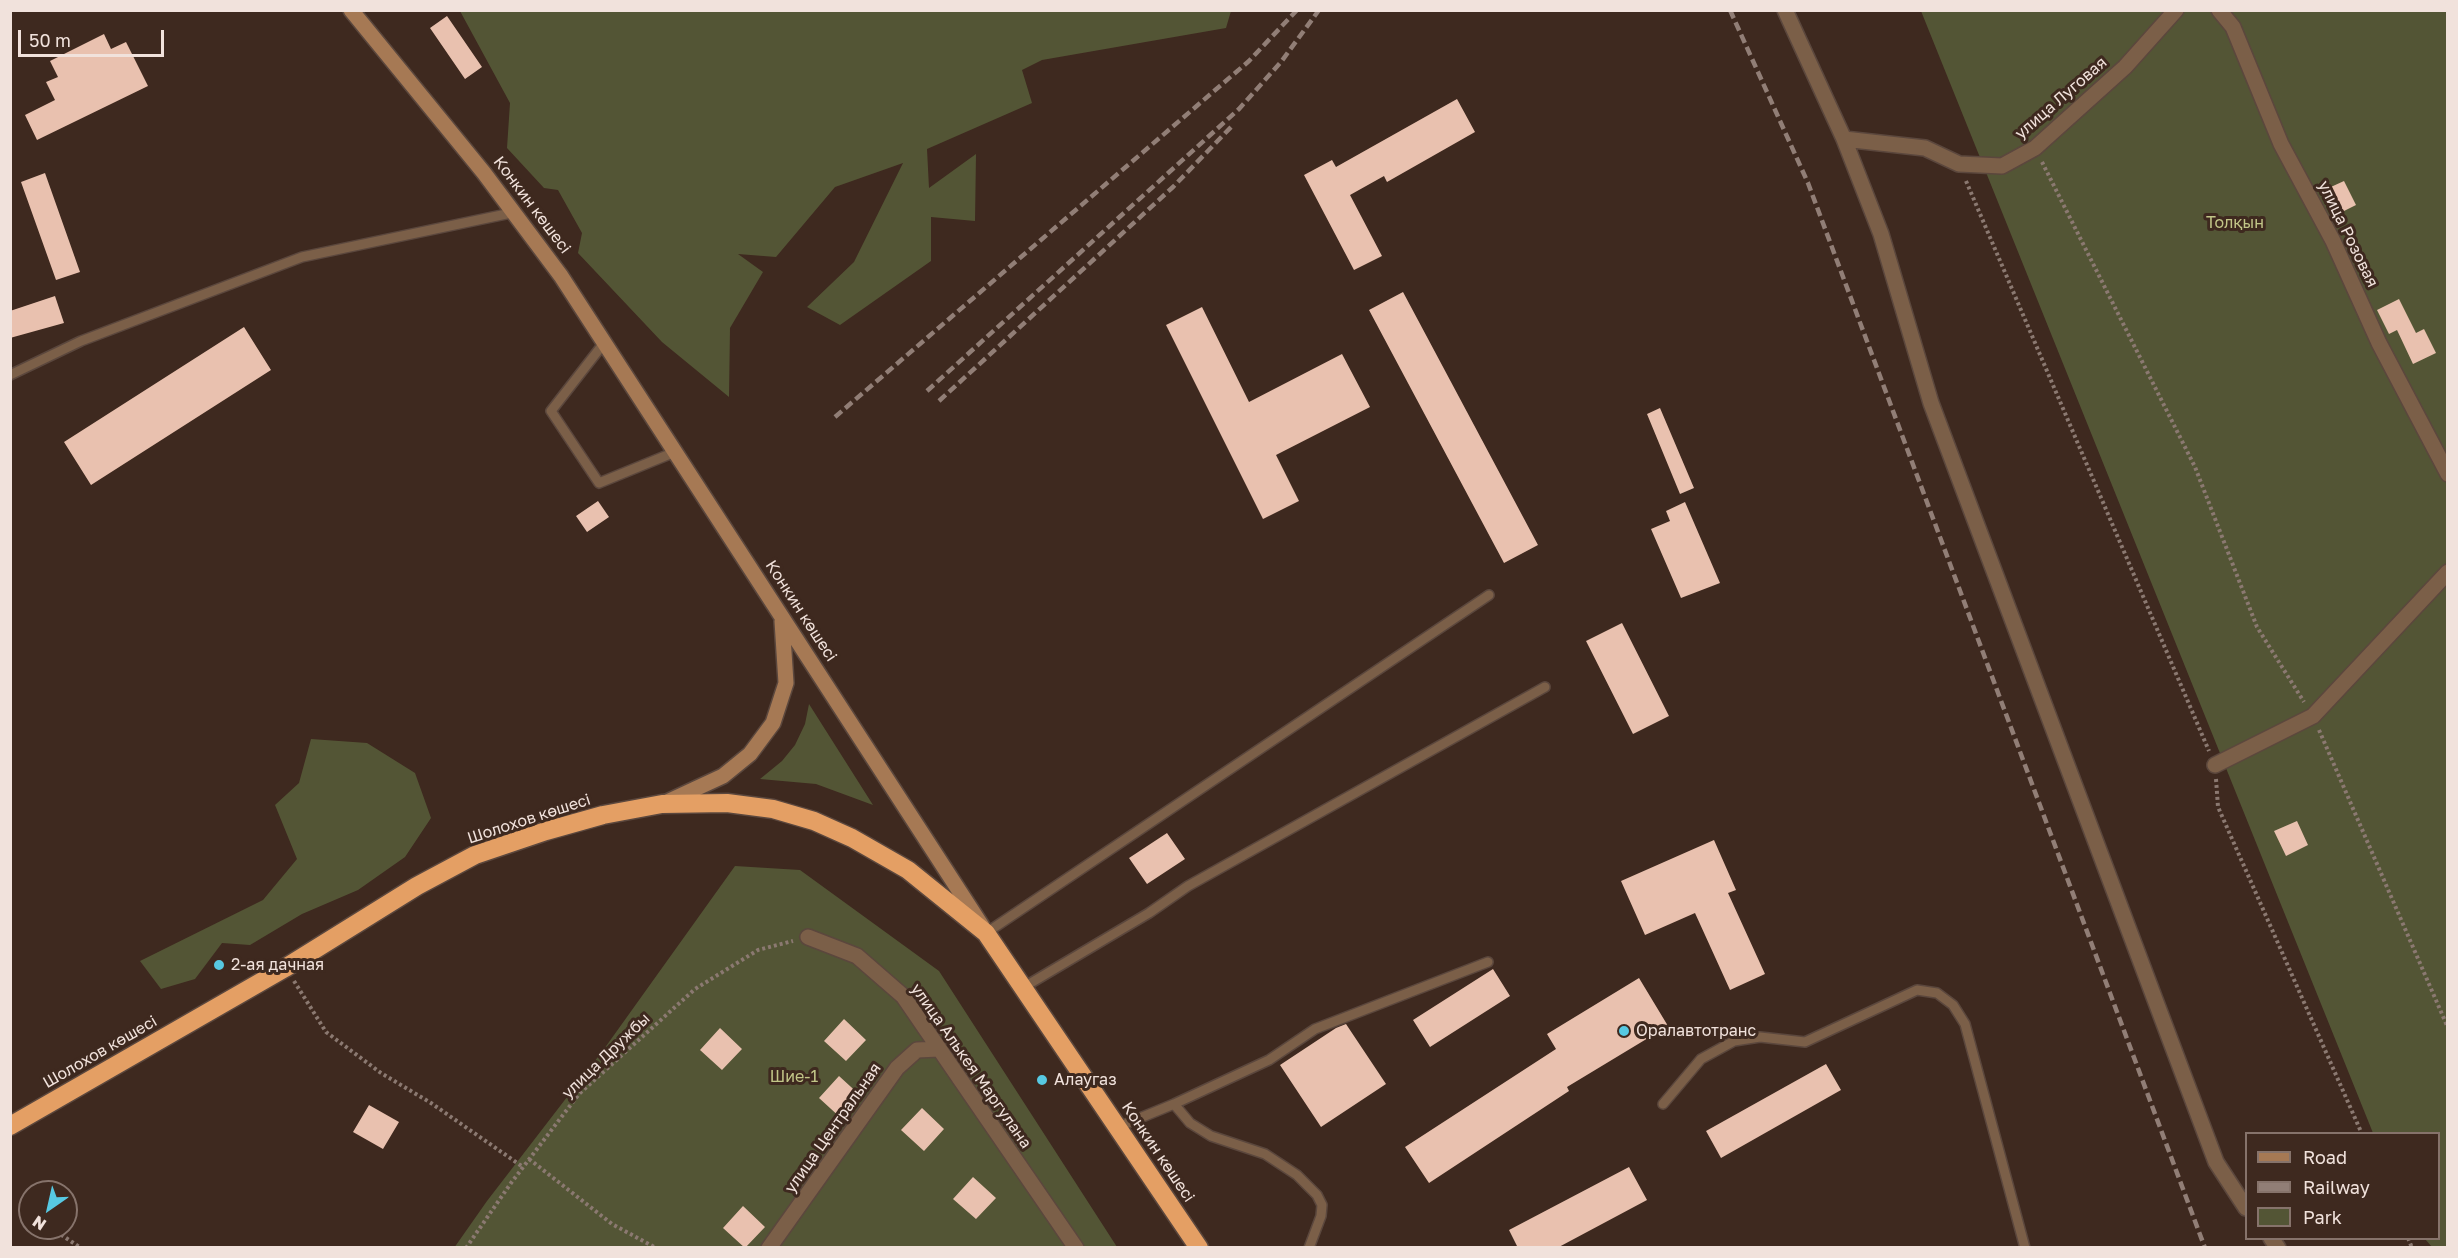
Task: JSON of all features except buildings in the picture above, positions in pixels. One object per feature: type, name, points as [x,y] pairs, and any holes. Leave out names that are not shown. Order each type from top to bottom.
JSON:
[{"type":"highway","name":"Шолохов көшесі","points":[[10,1126],[285,968],[417,886],[475,855],[592,818],[662,804],[727,803],[773,809],[814,821],[852,838],[908,870],[987,933]]},
{"type":"highway","name":"Конкин көшесі","points":[[987,933],[1199,1248]]},
{"type":"main road","name":"Конкин көшесі","points":[[351,10],[516,212],[604,343],[987,933]]},
{"type":"main road","points":[[662,804],[723,776],[750,754],[773,723],[786,683],[782,618]]},
{"type":"street","points":[[1785,10],[1844,139],[1881,234],[1930,403],[2216,1162],[2245,1205]]},
{"type":"street","name":"улица Луговая","points":[[1844,139],[1925,148],[1959,164],[2001,165],[2035,148],[2125,67],[2176,10]]},
{"type":"street","name":"улица Розовая","points":[[2219,10],[2234,27],[2281,144],[2333,241],[2379,343],[2448,474]]},
{"type":"street","points":[[2215,765],[2313,716],[2448,572]]},
{"type":"street","name":"улица Алькея Маргулана","points":[[808,937],[856,956],[903,996],[1076,1248]]},
{"type":"street","name":"улица Центральная","points":[[770,1248],[897,1068],[917,1050],[939,1049]]},
{"type":"lane","points":[[10,375],[81,340],[302,257],[516,212]]},
{"type":"lane","points":[[604,343],[551,411],[599,483],[675,452]]},
{"type":"lane","points":[[987,933],[1489,595]]},
{"type":"lane","points":[[1024,987],[1149,913],[1188,886],[1545,687]]},
{"type":"lane","points":[[1118,1127],[1269,1060],[1315,1029],[1488,962]]},
{"type":"lane","points":[[1663,1104],[1701,1059],[1734,1041],[1760,1037],[1805,1042],[1917,990],[1936,993],[1953,1005],[1965,1024],[2025,1248]]},
{"type":"lane","points":[[1174,1104],[1190,1123],[1211,1136],[1265,1155],[1297,1175],[1317,1195],[1322,1205],[1321,1216],[1309,1248]]},
{"type":"path","points":[[2035,148],[2196,467],[2257,627],[2313,716],[2448,1028]]},
{"type":"path","points":[[1959,164],[2215,765],[2218,807],[2361,1132]]},
{"type":"path","name":"улица Дружбы","points":[[466,1248],[523,1167],[579,1094],[695,989],[758,950],[808,937]]},
{"type":"path","points":[[285,968],[326,1032],[381,1074],[441,1110],[523,1167]]},
{"type":"path","points":[[529,1159],[612,1224],[656,1248]]},
{"type":"green space","points":[[460,11],[1231,11],[1226,28],[1042,60],[1022,70],[1032,103],[927,149],[929,188],[976,154],[975,221],[931,217],[931,261],[840,325],[807,307],[854,262],[903,163],[835,187],[776,257],[738,254],[763,272],[730,328],[729,397],[662,342],[578,253],[582,233],[558,190],[544,188],[507,148],[510,103]]},
{"type":"green space","name":"Толқын","points":[[1921,11],[2447,11],[2447,1247],[2432,1247],[2426,1240],[2440,1240],[2440,1132],[2373,1132]]},
{"type":"green space","points":[[809,704],[873,805],[816,784],[760,779],[782,761],[795,745],[805,724]]},
{"type":"green space","points":[[311,739],[367,743],[415,773],[431,818],[405,857],[358,890],[302,914],[250,945],[222,943],[195,979],[161,989],[140,961],[263,900],[297,859],[275,805],[299,783]]},
{"type":"green space","name":"Шие-1","points":[[735,866],[800,870],[939,971],[1117,1247],[454,1248],[487,1201],[604,1049]]},
{"type":"railway","points":[[835,417],[1249,61],[1297,10]]},
{"type":"railway","points":[[927,391],[1239,109],[1281,62],[1319,10]]},
{"type":"railway","points":[[1730,10],[1808,183],[2205,1248]]},
{"type":"railway","points":[[939,401],[1173,187],[1234,124]]},
{"type":"place","name":"2-ая дачная","points":[[219,965]]},
{"type":"place","name":"Оралавтотранс","points":[[1624,1031]]},
{"type":"place","name":"Алаугаз","points":[[1042,1080]]}]
